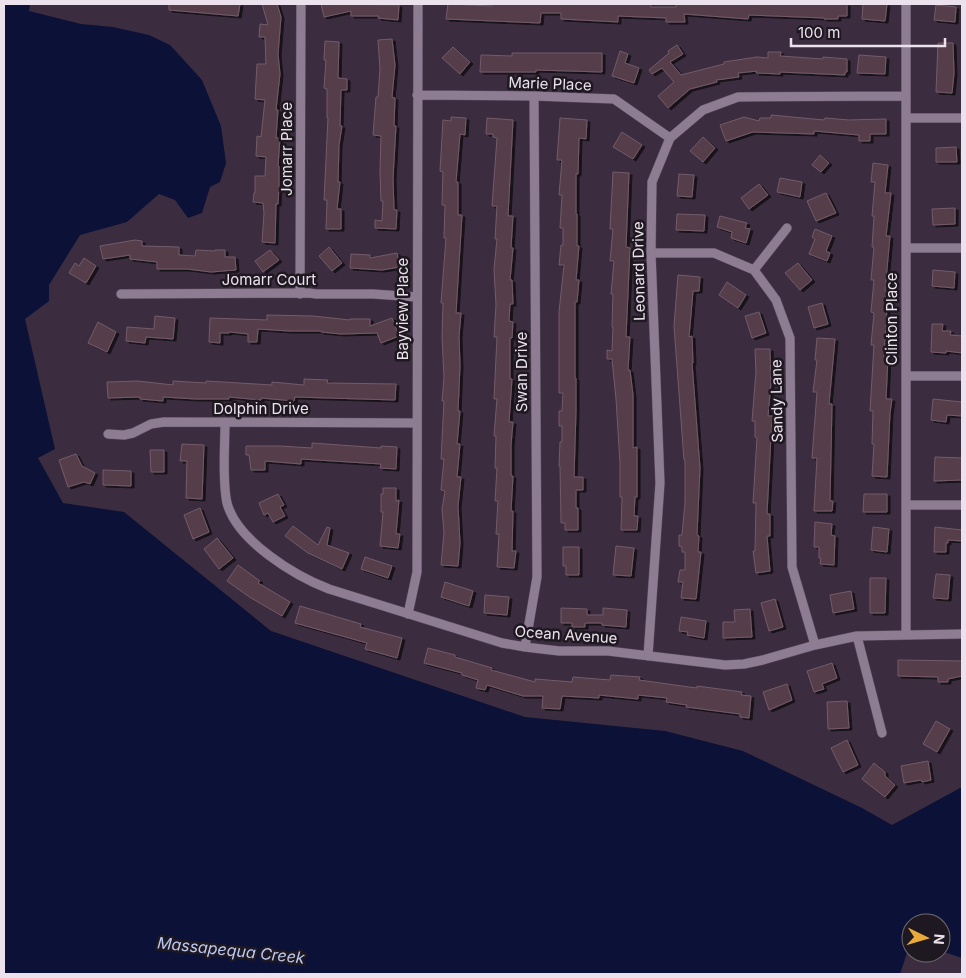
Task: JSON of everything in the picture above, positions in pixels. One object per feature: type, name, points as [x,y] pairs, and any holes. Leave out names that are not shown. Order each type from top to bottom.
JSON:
[{"type":"street","name":"Jomarr Place","points":[[300,4],[300,294]]},
{"type":"street","name":"Bayview Place","points":[[408,614],[417,572],[418,4]]},
{"type":"street","name":"Clinton Place","points":[[906,4],[906,634]]},
{"type":"street","name":"Marie Place","points":[[418,95],[534,96],[614,100],[670,138]]},
{"type":"street","name":"Swan Drive","points":[[524,648],[537,577],[534,96]]},
{"type":"street","name":"Leonard Drive","points":[[648,656],[660,483],[651,253],[652,182],[670,138],[703,110],[738,97],[906,96]]},
{"type":"street","points":[[906,118],[962,118]]},
{"type":"street","points":[[651,253],[714,253],[754,270],[787,228]]},
{"type":"street","points":[[906,248],[962,248]]},
{"type":"street","name":"Sandy Lane","points":[[754,270],[776,300],[790,338],[792,567],[815,645]]},
{"type":"street","name":"Jomarr Court","points":[[121,294],[373,294],[417,297]]},
{"type":"street","points":[[906,376],[962,376]]},
{"type":"street","name":"Dolphin Drive","points":[[108,434],[124,435],[134,433],[151,424],[164,422],[417,423]]},
{"type":"street","name":"Ocean Avenue","points":[[226,423],[227,502],[232,516],[243,533],[284,566],[309,581],[329,589],[502,643],[524,648],[559,651],[608,651],[725,665],[763,660],[815,645],[857,636],[962,634]]},
{"type":"street","points":[[906,505],[962,505]]},
{"type":"street","points":[[857,636],[882,732]]},
{"type":"water","name":"Massapequa Creek","points":[[4,4],[30,4],[29,11],[81,24],[113,27],[149,35],[170,45],[202,80],[221,126],[226,163],[220,182],[210,187],[202,213],[188,218],[175,200],[159,194],[127,222],[80,235],[49,285],[49,301],[25,319],[55,449],[38,458],[63,503],[124,512],[271,631],[525,717],[665,731],[743,751],[862,808],[892,825],[962,787],[962,958],[951,954],[951,913],[901,913],[901,963],[904,963],[900,974],[4,974]]},
{"type":"building","points":[[169,4],[240,4],[238,16],[169,10]]},
{"type":"building","points":[[262,4],[277,4],[281,17],[278,54],[280,74],[276,110],[278,110],[276,138],[280,138],[275,243],[262,242],[263,203],[253,202],[255,176],[265,176],[266,157],[256,156],[257,136],[261,137],[265,100],[255,99],[257,64],[266,64],[265,37],[259,37],[260,24],[268,25]]},
{"type":"building","points":[[321,4],[399,5],[398,20],[378,18],[379,16],[351,16],[351,11],[324,17]]},
{"type":"building","points":[[448,4],[492,6],[492,4],[651,4],[651,7],[676,7],[676,4],[847,4],[847,16],[838,16],[838,19],[824,19],[749,15],[748,19],[684,14],[685,22],[666,22],[666,18],[618,16],[618,22],[561,19],[561,13],[541,13],[540,23],[446,19]]},
{"type":"building","points":[[863,4],[887,4],[885,21],[862,19]]},
{"type":"building","points":[[936,5],[956,7],[955,22],[934,20]]},
{"type":"building","points":[[392,39],[395,65],[392,97],[395,98],[394,126],[396,126],[393,178],[394,210],[397,210],[396,229],[375,228],[375,220],[382,221],[383,201],[381,201],[380,173],[381,136],[373,135],[380,69],[378,40]]},
{"type":"building","points":[[325,41],[339,42],[338,78],[347,79],[347,90],[341,90],[340,126],[342,126],[339,145],[338,182],[340,182],[337,209],[341,209],[341,229],[326,229],[327,200],[324,200],[328,118],[327,89],[324,88]]},
{"type":"building","points":[[938,43],[953,43],[954,73],[952,93],[936,92]]},
{"type":"building","points":[[677,45],[683,54],[670,62],[681,75],[724,64],[724,62],[757,57],[768,58],[768,52],[781,52],[780,56],[847,59],[847,72],[845,72],[845,75],[780,72],[780,74],[756,73],[757,71],[738,73],[739,77],[716,80],[717,82],[690,89],[668,108],[658,96],[674,82],[662,68],[652,74],[649,70],[669,53],[668,51]]},
{"type":"building","points":[[453,47],[470,62],[460,74],[442,58]]},
{"type":"building","points":[[620,51],[628,54],[625,63],[639,68],[634,83],[612,76]]},
{"type":"building","points":[[512,53],[602,53],[602,72],[536,70],[536,72],[480,72],[481,55],[512,56]]},
{"type":"building","points":[[859,55],[886,57],[885,74],[857,73]]},
{"type":"building","points":[[771,115],[824,120],[825,118],[849,120],[886,119],[886,134],[870,134],[870,141],[859,141],[859,135],[814,131],[814,134],[753,132],[726,141],[720,125],[744,117],[759,121],[760,118],[771,118]]},
{"type":"building","points":[[451,117],[466,118],[465,135],[460,134],[456,182],[458,182],[458,215],[462,215],[456,313],[461,313],[458,411],[460,411],[457,444],[460,444],[457,477],[461,477],[458,506],[460,543],[458,566],[441,565],[444,533],[442,509],[445,491],[441,490],[444,459],[441,459],[444,378],[443,303],[441,303],[446,238],[444,238],[445,205],[442,205],[443,172],[440,171],[443,120],[451,121]]},
{"type":"building","points":[[487,118],[513,120],[508,216],[513,216],[510,280],[512,280],[513,304],[510,304],[509,321],[513,322],[512,338],[510,338],[510,379],[512,379],[509,422],[513,422],[511,511],[513,511],[512,551],[516,551],[514,568],[497,567],[499,534],[496,534],[498,501],[495,501],[497,468],[495,468],[496,436],[494,436],[497,399],[494,399],[497,337],[494,337],[496,305],[494,269],[497,239],[495,239],[497,206],[492,206],[497,138],[493,137],[493,134],[486,134]]},
{"type":"building","points":[[560,118],[587,120],[586,139],[579,138],[578,174],[576,174],[577,246],[579,246],[576,280],[579,280],[577,302],[575,302],[576,411],[574,477],[583,477],[583,490],[576,490],[578,530],[565,530],[565,523],[561,523],[559,466],[562,426],[559,426],[559,411],[562,411],[563,393],[559,393],[559,312],[564,265],[559,265],[561,245],[563,245],[563,228],[560,228],[562,195],[559,195],[562,160],[557,160]]},
{"type":"building","points":[[622,132],[642,145],[633,159],[613,147]]},
{"type":"building","points":[[703,137],[715,148],[703,162],[690,151]]},
{"type":"building","points":[[956,147],[957,162],[936,162],[936,148]]},
{"type":"building","points":[[820,155],[829,163],[821,172],[812,165]]},
{"type":"building","points":[[873,163],[888,165],[885,193],[891,193],[886,236],[890,236],[885,291],[888,291],[884,357],[888,357],[886,399],[892,399],[887,477],[872,476],[874,444],[872,444],[873,411],[870,411],[874,345],[871,345],[874,313],[871,312],[874,280],[871,280],[874,247],[872,247],[874,216],[872,216],[875,182],[871,182]]},
{"type":"building","points":[[613,172],[629,173],[626,247],[630,248],[626,337],[630,337],[628,370],[630,370],[633,395],[633,448],[637,447],[637,497],[635,497],[634,516],[638,516],[637,530],[621,530],[622,497],[620,497],[616,399],[612,359],[607,359],[607,350],[612,351],[613,327],[613,294],[611,294],[614,261],[610,261],[613,229],[610,229]]},
{"type":"building","points":[[679,174],[694,175],[692,197],[677,196]]},
{"type":"building","points":[[780,178],[802,182],[800,197],[777,192]]},
{"type":"building","points":[[759,184],[768,195],[749,209],[741,198]]},
{"type":"building","points":[[826,193],[836,213],[816,221],[807,201]]},
{"type":"building","points":[[955,208],[955,224],[933,225],[932,209]]},
{"type":"building","points":[[677,214],[705,215],[704,231],[676,230]]},
{"type":"building","points":[[720,216],[747,223],[745,228],[750,229],[746,243],[731,238],[732,232],[717,227]]},
{"type":"building","points":[[815,229],[832,236],[826,251],[830,253],[827,261],[809,254],[815,239],[812,237]]},
{"type":"building","points":[[135,240],[142,241],[142,246],[179,247],[179,255],[195,256],[196,250],[225,250],[225,257],[235,257],[236,270],[211,272],[187,269],[157,269],[157,262],[130,259],[130,255],[103,259],[100,246]]},
{"type":"building","points":[[329,247],[342,263],[332,271],[319,256]]},
{"type":"building","points":[[270,250],[279,260],[263,272],[255,261]]},
{"type":"building","points":[[397,253],[400,267],[382,270],[350,268],[351,254],[370,255],[370,258]]},
{"type":"building","points":[[84,258],[96,266],[86,283],[69,273],[75,263],[79,266]]},
{"type":"building","points":[[798,263],[812,280],[800,290],[785,273]]},
{"type":"building","points":[[933,270],[955,272],[954,288],[932,286]]},
{"type":"building","points":[[678,275],[700,277],[699,291],[693,291],[689,337],[692,336],[692,363],[700,468],[697,535],[699,536],[698,552],[701,552],[696,599],[681,598],[683,582],[678,582],[680,570],[685,570],[685,552],[682,552],[682,547],[679,546],[679,535],[682,535],[685,503],[685,460],[674,326]]},
{"type":"building","points":[[727,282],[746,295],[738,308],[719,295]]},
{"type":"building","points":[[822,303],[828,324],[814,328],[808,307]]},
{"type":"building","points":[[759,312],[766,333],[752,338],[745,316]]},
{"type":"building","points":[[267,315],[313,316],[350,320],[370,319],[370,326],[392,318],[399,336],[381,343],[377,333],[341,334],[321,331],[258,329],[257,342],[248,342],[248,334],[230,332],[220,333],[220,343],[209,342],[210,318],[267,320]]},
{"type":"building","points":[[155,316],[175,318],[173,339],[146,337],[145,343],[126,341],[127,327],[154,329]]},
{"type":"building","points":[[98,322],[116,332],[107,352],[88,343]]},
{"type":"building","points":[[932,324],[943,324],[942,331],[951,331],[950,335],[962,336],[962,353],[931,352]]},
{"type":"building","points":[[817,338],[835,339],[829,404],[832,404],[830,501],[833,501],[832,511],[814,511],[817,458],[812,458],[817,392],[813,392],[817,360],[815,360]]},
{"type":"building","points":[[755,349],[770,349],[771,383],[768,416],[772,416],[767,514],[770,514],[770,536],[767,536],[770,571],[756,573],[753,551],[755,551],[756,503],[753,503],[757,438],[755,437],[755,421],[752,421],[756,372]]},
{"type":"building","points":[[304,379],[328,380],[327,383],[396,384],[395,400],[295,397],[294,401],[229,397],[229,399],[196,399],[163,397],[163,401],[140,399],[140,397],[108,398],[107,382],[138,381],[173,385],[173,381],[206,383],[206,381],[272,385],[272,382],[304,385]]},
{"type":"building","points":[[933,399],[962,402],[962,416],[947,415],[946,422],[931,420]]},
{"type":"building","points":[[312,443],[381,448],[381,446],[397,447],[396,469],[380,468],[381,464],[301,459],[301,464],[265,461],[265,470],[251,470],[249,455],[246,455],[246,446],[312,448]]},
{"type":"building","points":[[182,444],[204,445],[202,499],[186,498],[187,461],[180,461]]},
{"type":"building","points":[[150,450],[164,450],[164,472],[151,472]]},
{"type":"building","points":[[76,454],[82,466],[95,473],[90,484],[84,482],[68,487],[59,460]]},
{"type":"building","points":[[935,457],[962,458],[962,480],[934,481]]},
{"type":"building","points":[[103,470],[131,471],[131,486],[103,485]]},
{"type":"building","points":[[383,488],[396,488],[396,501],[399,500],[396,534],[400,534],[398,548],[380,546],[383,512],[381,512],[381,494],[383,494]]},
{"type":"building","points":[[278,494],[284,505],[280,507],[285,516],[273,522],[268,513],[264,515],[259,503]]},
{"type":"building","points":[[864,494],[887,494],[887,512],[863,512]]},
{"type":"building","points":[[200,508],[209,532],[193,539],[184,515]]},
{"type":"building","points":[[815,522],[832,524],[831,535],[835,536],[834,565],[820,564],[819,547],[814,547]]},
{"type":"building","points":[[293,526],[318,545],[327,527],[330,528],[327,545],[349,553],[342,569],[308,553],[285,536]]},
{"type":"building","points":[[873,527],[889,529],[887,552],[871,550]]},
{"type":"building","points":[[935,527],[962,530],[962,541],[948,540],[946,552],[934,552]]},
{"type":"building","points":[[217,538],[233,558],[219,569],[204,549]]},
{"type":"building","points":[[616,546],[634,548],[631,576],[613,575]]},
{"type":"building","points":[[563,547],[579,547],[579,575],[566,575],[566,566],[563,566]]},
{"type":"building","points":[[365,557],[392,566],[388,578],[361,569]]},
{"type":"building","points":[[238,565],[260,581],[258,583],[290,602],[282,616],[227,581]]},
{"type":"building","points":[[936,574],[950,575],[948,599],[933,598]]},
{"type":"building","points":[[870,578],[886,578],[885,613],[870,613]]},
{"type":"building","points":[[445,582],[473,591],[469,606],[441,597]]},
{"type":"building","points":[[851,591],[854,609],[833,613],[830,595]]},
{"type":"building","points":[[485,595],[509,597],[507,615],[484,613]]},
{"type":"building","points":[[775,599],[783,627],[769,631],[761,603]]},
{"type":"building","points":[[300,606],[361,624],[360,627],[402,638],[397,658],[365,649],[367,643],[295,623]]},
{"type":"building","points":[[561,608],[587,609],[587,615],[603,615],[603,608],[627,610],[626,627],[602,625],[602,623],[585,623],[585,627],[572,627],[572,623],[561,623]]},
{"type":"building","points":[[750,609],[752,637],[723,638],[723,622],[735,622],[734,610]]},
{"type":"building","points":[[681,617],[706,621],[704,638],[687,635],[688,632],[679,631]]},
{"type":"building","points":[[428,648],[455,655],[455,657],[492,668],[491,670],[535,682],[535,679],[572,682],[573,677],[610,680],[611,675],[640,677],[639,680],[689,687],[697,688],[697,686],[742,692],[741,695],[751,696],[749,718],[740,717],[740,714],[686,707],[687,705],[666,702],[667,698],[638,695],[638,699],[599,695],[599,698],[562,696],[560,709],[542,708],[543,696],[523,696],[487,685],[485,690],[476,688],[478,680],[462,675],[462,673],[424,663]]},
{"type":"building","points":[[898,660],[962,661],[962,676],[948,679],[948,682],[938,682],[938,677],[898,676]]},
{"type":"building","points":[[832,663],[837,678],[822,684],[824,689],[814,692],[807,671]]},
{"type":"building","points":[[787,684],[792,700],[769,710],[763,692]]},
{"type":"building","points":[[847,701],[849,728],[828,729],[827,702]]},
{"type":"building","points":[[936,721],[950,729],[937,752],[923,744]]},
{"type":"building","points":[[847,740],[858,765],[843,772],[831,748]]},
{"type":"building","points":[[928,761],[931,780],[904,783],[901,766]]},
{"type":"building","points":[[874,763],[885,772],[885,776],[895,785],[885,797],[862,779]]}]
